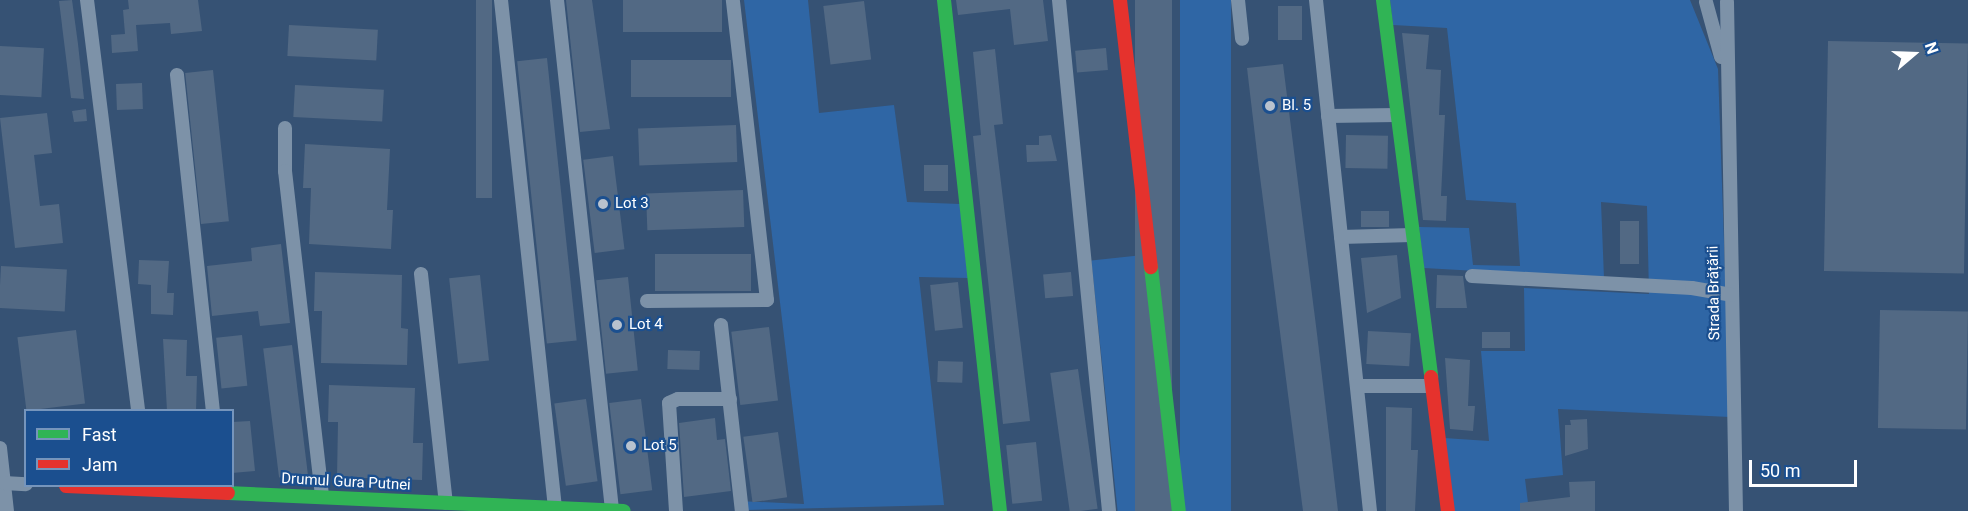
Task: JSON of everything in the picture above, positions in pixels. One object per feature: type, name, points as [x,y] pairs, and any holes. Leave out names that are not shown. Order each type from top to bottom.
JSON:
[{"type":"street","points":[[87,0],[138,409]]},
{"type":"street","points":[[501,0],[555,508]]},
{"type":"street","points":[[557,0],[612,510]]},
{"type":"street","points":[[647,301],[767,300],[733,0]]},
{"type":"street","points":[[944,0],[1000,511]]},
{"type":"street","points":[[1059,0],[1109,511]]},
{"type":"street","points":[[1120,0],[1179,511]]},
{"type":"street","points":[[1238,0],[1242,39]]},
{"type":"street","points":[[1316,0],[1370,511]]},
{"type":"street","points":[[1383,0],[1448,511]]},
{"type":"street","points":[[1705,1],[1728,1]]},
{"type":"street","name":"Strada Brățării","points":[[1705,1],[1725,74]]},
{"type":"street","name":"Strada Brățării","points":[[1728,1],[1725,74],[1736,511]]},
{"type":"street","points":[[177,75],[213,409]]},
{"type":"street","points":[[1328,116],[1397,115]]},
{"type":"street","points":[[285,128],[285,171],[329,502]]},
{"type":"street","points":[[1341,237],[1412,235]]},
{"type":"street","points":[[421,274],[453,506]]},
{"type":"street","points":[[1472,276],[1692,288],[1731,295]]},
{"type":"street","points":[[721,325],[742,511]]},
{"type":"street","points":[[1357,386],[1431,386]]},
{"type":"street","points":[[676,511],[669,403],[678,399],[730,399]]},
{"type":"street","points":[[0,448],[7,511]]},
{"type":"street","points":[[4,483],[24,484]]},
{"type":"street","name":"Drumul Gura Putnei","points":[[107,487],[222,489],[329,502],[624,511]]},
{"type":"shaded area","points":[[744,0],[808,0],[819,113],[894,105],[907,202],[960,204],[968,278],[919,277],[944,505],[747,510],[738,501],[804,504]]},
{"type":"shaded area","points":[[1180,0],[1231,0],[1231,511],[1180,511]]},
{"type":"shaded area","points":[[1390,0],[1690,0],[1718,69],[1730,417],[1558,409],[1563,475],[1525,479],[1529,511],[1452,511],[1444,438],[1489,441],[1481,351],[1525,351],[1524,288],[1649,294],[1647,206],[1601,202],[1604,278],[1424,268],[1419,227],[1469,228],[1473,265],[1520,266],[1516,203],[1466,200],[1447,28],[1393,25]]},
{"type":"shaded area","points":[[1143,255],[1170,511],[1118,511],[1091,260]]},
{"type":"building","points":[[72,0],[84,99],[71,98],[59,1]]},
{"type":"building","points":[[128,0],[198,0],[202,31],[171,34],[170,23],[136,25],[138,51],[112,53],[111,35],[125,34],[123,10],[129,9]]},
{"type":"building","points":[[476,0],[492,0],[492,198],[476,198]]},
{"type":"building","points":[[566,0],[592,0],[610,129],[580,132]]},
{"type":"building","points":[[623,0],[722,0],[722,32],[623,32]]},
{"type":"building","points":[[956,0],[1043,0],[1048,41],[1014,45],[1010,9],[958,15]]},
{"type":"building","points":[[1135,0],[1172,0],[1172,511],[1135,511]]},
{"type":"building","points":[[864,1],[871,60],[830,65],[823,6]]},
{"type":"building","points":[[1278,6],[1302,6],[1302,40],[1278,40]]},
{"type":"building","points":[[289,25],[378,30],[376,61],[287,56]]},
{"type":"building","points":[[1402,33],[1429,35],[1426,69],[1441,70],[1439,115],[1445,115],[1441,196],[1447,196],[1446,221],[1423,220]]},
{"type":"building","points":[[1828,41],[1968,43],[1964,273],[1824,271]]},
{"type":"building","points":[[0,46],[44,48],[41,97],[0,95]]},
{"type":"building","points":[[1106,48],[1108,70],[1077,73],[1075,51]]},
{"type":"building","points":[[995,49],[1003,124],[994,125],[1030,421],[1003,424],[973,136],[981,135],[973,52]]},
{"type":"building","points":[[547,58],[577,340],[547,344],[517,61]]},
{"type":"building","points":[[631,60],[731,60],[731,97],[631,97]]},
{"type":"building","points":[[1283,64],[1338,511],[1303,511],[1258,161],[1247,68]]},
{"type":"building","points":[[213,70],[229,221],[201,224],[185,73]]},
{"type":"building","points":[[142,83],[143,109],[117,110],[116,84]]},
{"type":"building","points":[[295,85],[384,90],[382,122],[293,117]]},
{"type":"building","points":[[86,109],[87,121],[74,122],[72,111]]},
{"type":"building","points":[[47,113],[52,153],[34,155],[40,206],[59,204],[63,243],[15,248],[0,118]]},
{"type":"building","points":[[736,125],[737,162],[639,165],[638,128]]},
{"type":"building","points":[[1051,135],[1057,161],[1027,162],[1026,145],[1039,145],[1039,136]]},
{"type":"building","points":[[1346,135],[1388,136],[1387,169],[1345,168]]},
{"type":"building","points":[[305,144],[390,149],[387,210],[393,210],[391,249],[309,244],[311,188],[303,188]]},
{"type":"building","name":"Lot 3","points":[[613,156],[624,249],[595,253],[583,160]]},
{"type":"building","points":[[924,165],[948,165],[948,191],[924,191]]},
{"type":"building","points":[[743,190],[744,227],[647,230],[646,193]]},
{"type":"building","points":[[1361,211],[1389,211],[1389,227],[1361,227]]},
{"type":"building","points":[[1620,221],[1639,221],[1639,264],[1620,264]]},
{"type":"building","points":[[281,244],[290,323],[260,326],[258,311],[212,316],[207,266],[252,261],[251,248]]},
{"type":"building","points":[[655,254],[751,254],[751,291],[655,291]]},
{"type":"building","points":[[1397,255],[1401,298],[1367,313],[1361,258]]},
{"type":"building","points":[[139,260],[169,261],[167,293],[174,293],[173,315],[151,314],[151,285],[138,284]]},
{"type":"building","points":[[1,266],[67,269],[65,311],[0,308]]},
{"type":"building","points":[[315,272],[402,275],[401,328],[408,329],[407,365],[321,363],[322,311],[314,311]]},
{"type":"building","points":[[1071,272],[1073,296],[1045,298],[1043,274]]},
{"type":"building","points":[[480,275],[489,361],[458,364],[449,278]]},
{"type":"building","points":[[1437,275],[1463,276],[1467,308],[1436,308]]},
{"type":"building","name":"Lot 4","points":[[628,277],[638,370],[606,374],[596,280]]},
{"type":"building","points":[[958,282],[963,328],[935,331],[930,285]]},
{"type":"building","points":[[1880,310],[1968,312],[1966,430],[1878,428]]},
{"type":"building","points":[[769,327],[778,400],[740,405],[731,332]]},
{"type":"building","points":[[76,330],[85,403],[26,409],[17,337]]},
{"type":"building","points":[[1368,331],[1411,333],[1409,366],[1366,364]]},
{"type":"building","points":[[1482,332],[1510,332],[1510,348],[1482,348]]},
{"type":"building","points":[[242,335],[247,386],[221,388],[216,338]]},
{"type":"building","points":[[163,339],[187,340],[186,376],[197,376],[196,409],[167,409]]},
{"type":"building","points":[[292,345],[308,474],[279,478],[263,349]]},
{"type":"building","points":[[668,350],[700,351],[699,370],[667,369]]},
{"type":"building","points":[[1445,358],[1470,360],[1468,406],[1475,406],[1473,431],[1450,429]]},
{"type":"building","points":[[938,361],[963,362],[962,383],[937,382]]},
{"type":"building","points":[[1078,369],[1098,509],[1070,511],[1050,373]]},
{"type":"building","points":[[329,385],[415,388],[413,443],[423,443],[422,480],[337,477],[338,422],[328,422]]},
{"type":"building","points":[[586,399],[598,481],[566,486],[554,403]]},
{"type":"building","name":"Lot 5","points":[[641,399],[652,490],[620,494],[609,403]]},
{"type":"building","points":[[1386,407],[1412,408],[1411,450],[1418,450],[1415,511],[1386,511]]},
{"type":"building","points":[[715,418],[717,440],[725,439],[731,491],[684,497],[679,423]]},
{"type":"building","points":[[1587,419],[1588,449],[1565,456],[1565,425],[1571,425],[1570,420]]},
{"type":"building","points":[[250,421],[255,471],[234,473],[234,422]]},
{"type":"building","points":[[778,432],[787,497],[753,502],[743,437]]},
{"type":"building","points":[[1036,442],[1042,501],[1012,504],[1006,445]]},
{"type":"building","points":[[1595,481],[1595,511],[1520,511],[1520,503],[1570,497],[1569,482]]},
{"type":"traffic: fast","points":[[944,0],[1000,511]]},
{"type":"traffic: fast","points":[[1383,0],[1431,377]]},
{"type":"traffic: fast","points":[[1151,267],[1179,511]]},
{"type":"traffic: fast","points":[[228,493],[624,511]]},
{"type":"traffic: jam","points":[[1120,0],[1151,267]]},
{"type":"traffic: jam","points":[[1431,377],[1448,511]]},
{"type":"traffic: jam","points":[[89,487],[228,493]]},
{"type":"place","name":"Bl. 5","points":[[1270,106]]},
{"type":"place","name":"Lot 3","points":[[603,204]]},
{"type":"place","name":"Lot 4","points":[[617,325]]},
{"type":"place","name":"Lot 5","points":[[631,446]]}]
